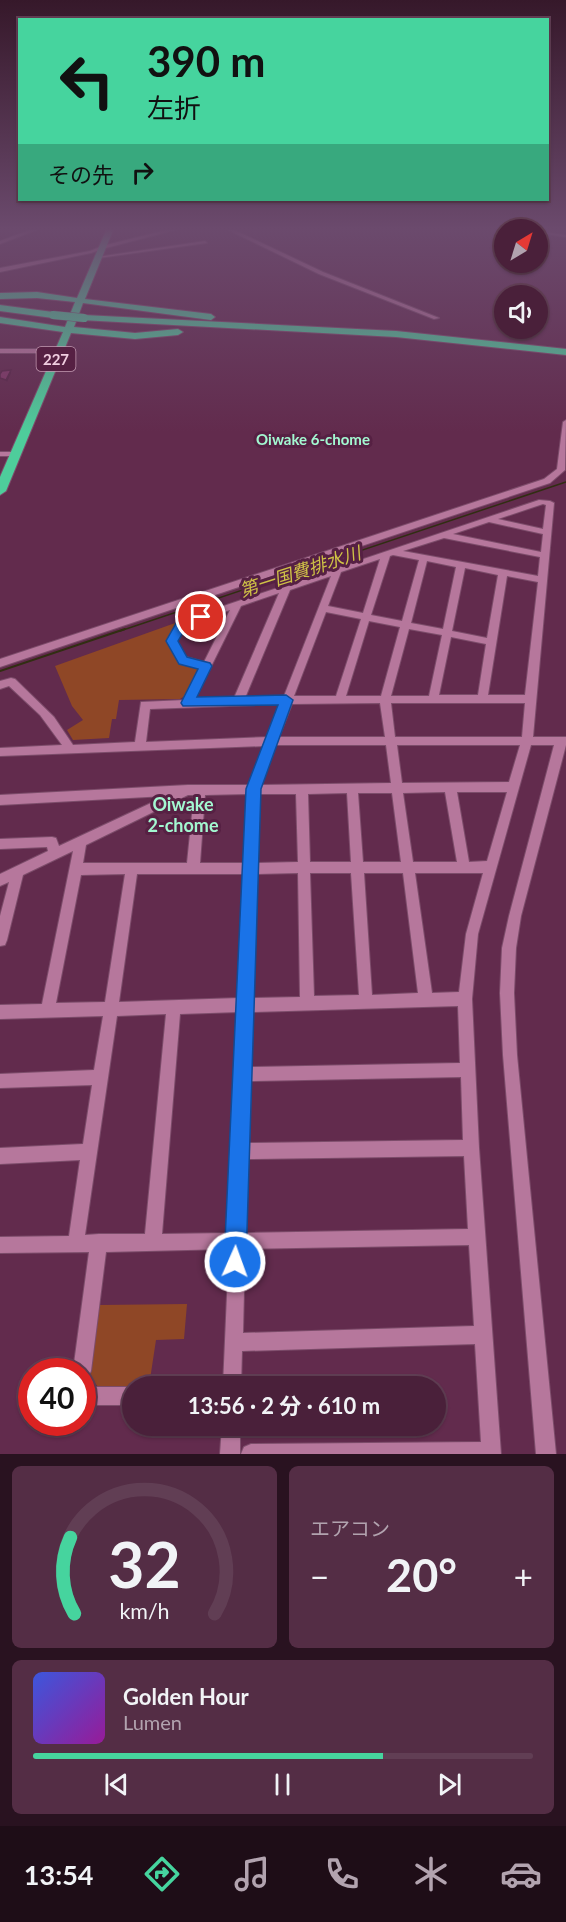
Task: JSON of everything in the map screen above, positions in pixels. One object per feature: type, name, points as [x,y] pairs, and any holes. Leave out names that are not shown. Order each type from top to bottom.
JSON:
[{"type":"highway","points":[[40,296],[302,329]]},
{"type":"highway","name":"227","points":[[0,470],[80,296]]},
{"type":"highway","points":[[0,308],[84,318],[466,340],[566,352]]},
{"type":"highway","points":[[0,320],[135,336],[194,332],[393,335]]},
{"type":"highway","name":"227","points":[[0,490],[7,454]]},
{"type":"street","points":[[379,296],[436,318]]},
{"type":"street","points":[[0,351],[56,351]]},
{"type":"street","points":[[0,663],[547,482],[561,470],[566,422]]},
{"type":"street","points":[[206,666],[183,660],[172,641],[182,623],[543,502],[550,503],[527,740],[490,867],[472,934],[466,967],[465,999],[471,1148],[491,1453],[251,1454]]},
{"type":"street","points":[[489,520],[494,523],[547,532]]},
{"type":"street","points":[[443,535],[446,538],[545,555]]},
{"type":"street","points":[[389,553],[542,580]]},
{"type":"street","points":[[340,699],[389,553]]},
{"type":"street","points":[[424,558],[385,700],[426,999]]},
{"type":"street","points":[[433,700],[461,565]]},
{"type":"street","points":[[232,1376],[249,868],[254,789],[337,571]]},
{"type":"street","points":[[482,699],[503,573]]},
{"type":"street","points":[[238,701],[286,588]]},
{"type":"street","points":[[188,703],[237,605]]},
{"type":"street","points":[[322,608],[492,642]]},
{"type":"street","points":[[0,685],[11,682],[60,730],[69,748]]},
{"type":"street","points":[[140,746],[145,705],[340,699],[530,699]]},
{"type":"street","points":[[0,752],[272,741],[563,740],[515,915],[509,948],[507,993],[510,1055],[546,1454]]},
{"type":"street","points":[[450,787],[464,866]]},
{"type":"street","points":[[0,800],[194,790],[514,787]]},
{"type":"street","points":[[302,789],[307,1003]]},
{"type":"street","points":[[352,789],[366,1002]]},
{"type":"street","points":[[0,880],[194,790]]},
{"type":"street","points":[[193,868],[194,790]]},
{"type":"street","points":[[48,1010],[81,841]]},
{"type":"street","points":[[0,844],[52,842],[54,853]]},
{"type":"street","points":[[77,869],[490,867]]},
{"type":"street","points":[[76,1242],[132,868]]},
{"type":"street","points":[[0,940],[18,871]]},
{"type":"street","points":[[0,1012],[465,999]]},
{"type":"street","points":[[153,1242],[174,1006]]},
{"type":"street","points":[[243,1074],[469,1070]]},
{"type":"street","points":[[0,1081],[101,1077]]},
{"type":"street","points":[[240,1151],[471,1148]]},
{"type":"street","points":[[0,1156],[89,1152]]},
{"type":"street","points":[[0,1245],[477,1237]]},
{"type":"street","points":[[84,1358],[99,1242]]},
{"type":"street","points":[[233,1342],[483,1335]]},
{"type":"street","points":[[96,1396],[122,1395]]},
{"type":"street","points":[[230,1454],[231,1436]]},
{"type":"shaded area","points":[[178,622],[168,641],[180,664],[196,667],[199,671],[188,694],[180,699],[119,700],[116,719],[112,719],[109,738],[73,740],[67,730],[83,720],[72,706],[55,666]]},
{"type":"shaded area","points":[[187,1304],[184,1339],[156,1340],[151,1376],[122,1376],[122,1387],[98,1387],[96,1384],[96,1358],[91,1358],[99,1305]]},
{"type":"building","points":[[11,370],[6,380],[0,378],[2,371]]},
{"type":"waterway","name":"第一国費排水川","points":[[120,631],[566,482]]},
{"type":"waterway","name":"第一国費排水川","points":[[0,671],[125,629]]},
{"type":"district","name":"Oiwake 6-chome","points":[[313,439]]},
{"type":"district","name":"Oiwake 2-chome","points":[[183,814]]},
{"type":"route","points":[[201,617],[182,623],[172,641],[183,660],[206,666],[188,703],[286,700],[254,789],[249,868],[235,1262]]}]
